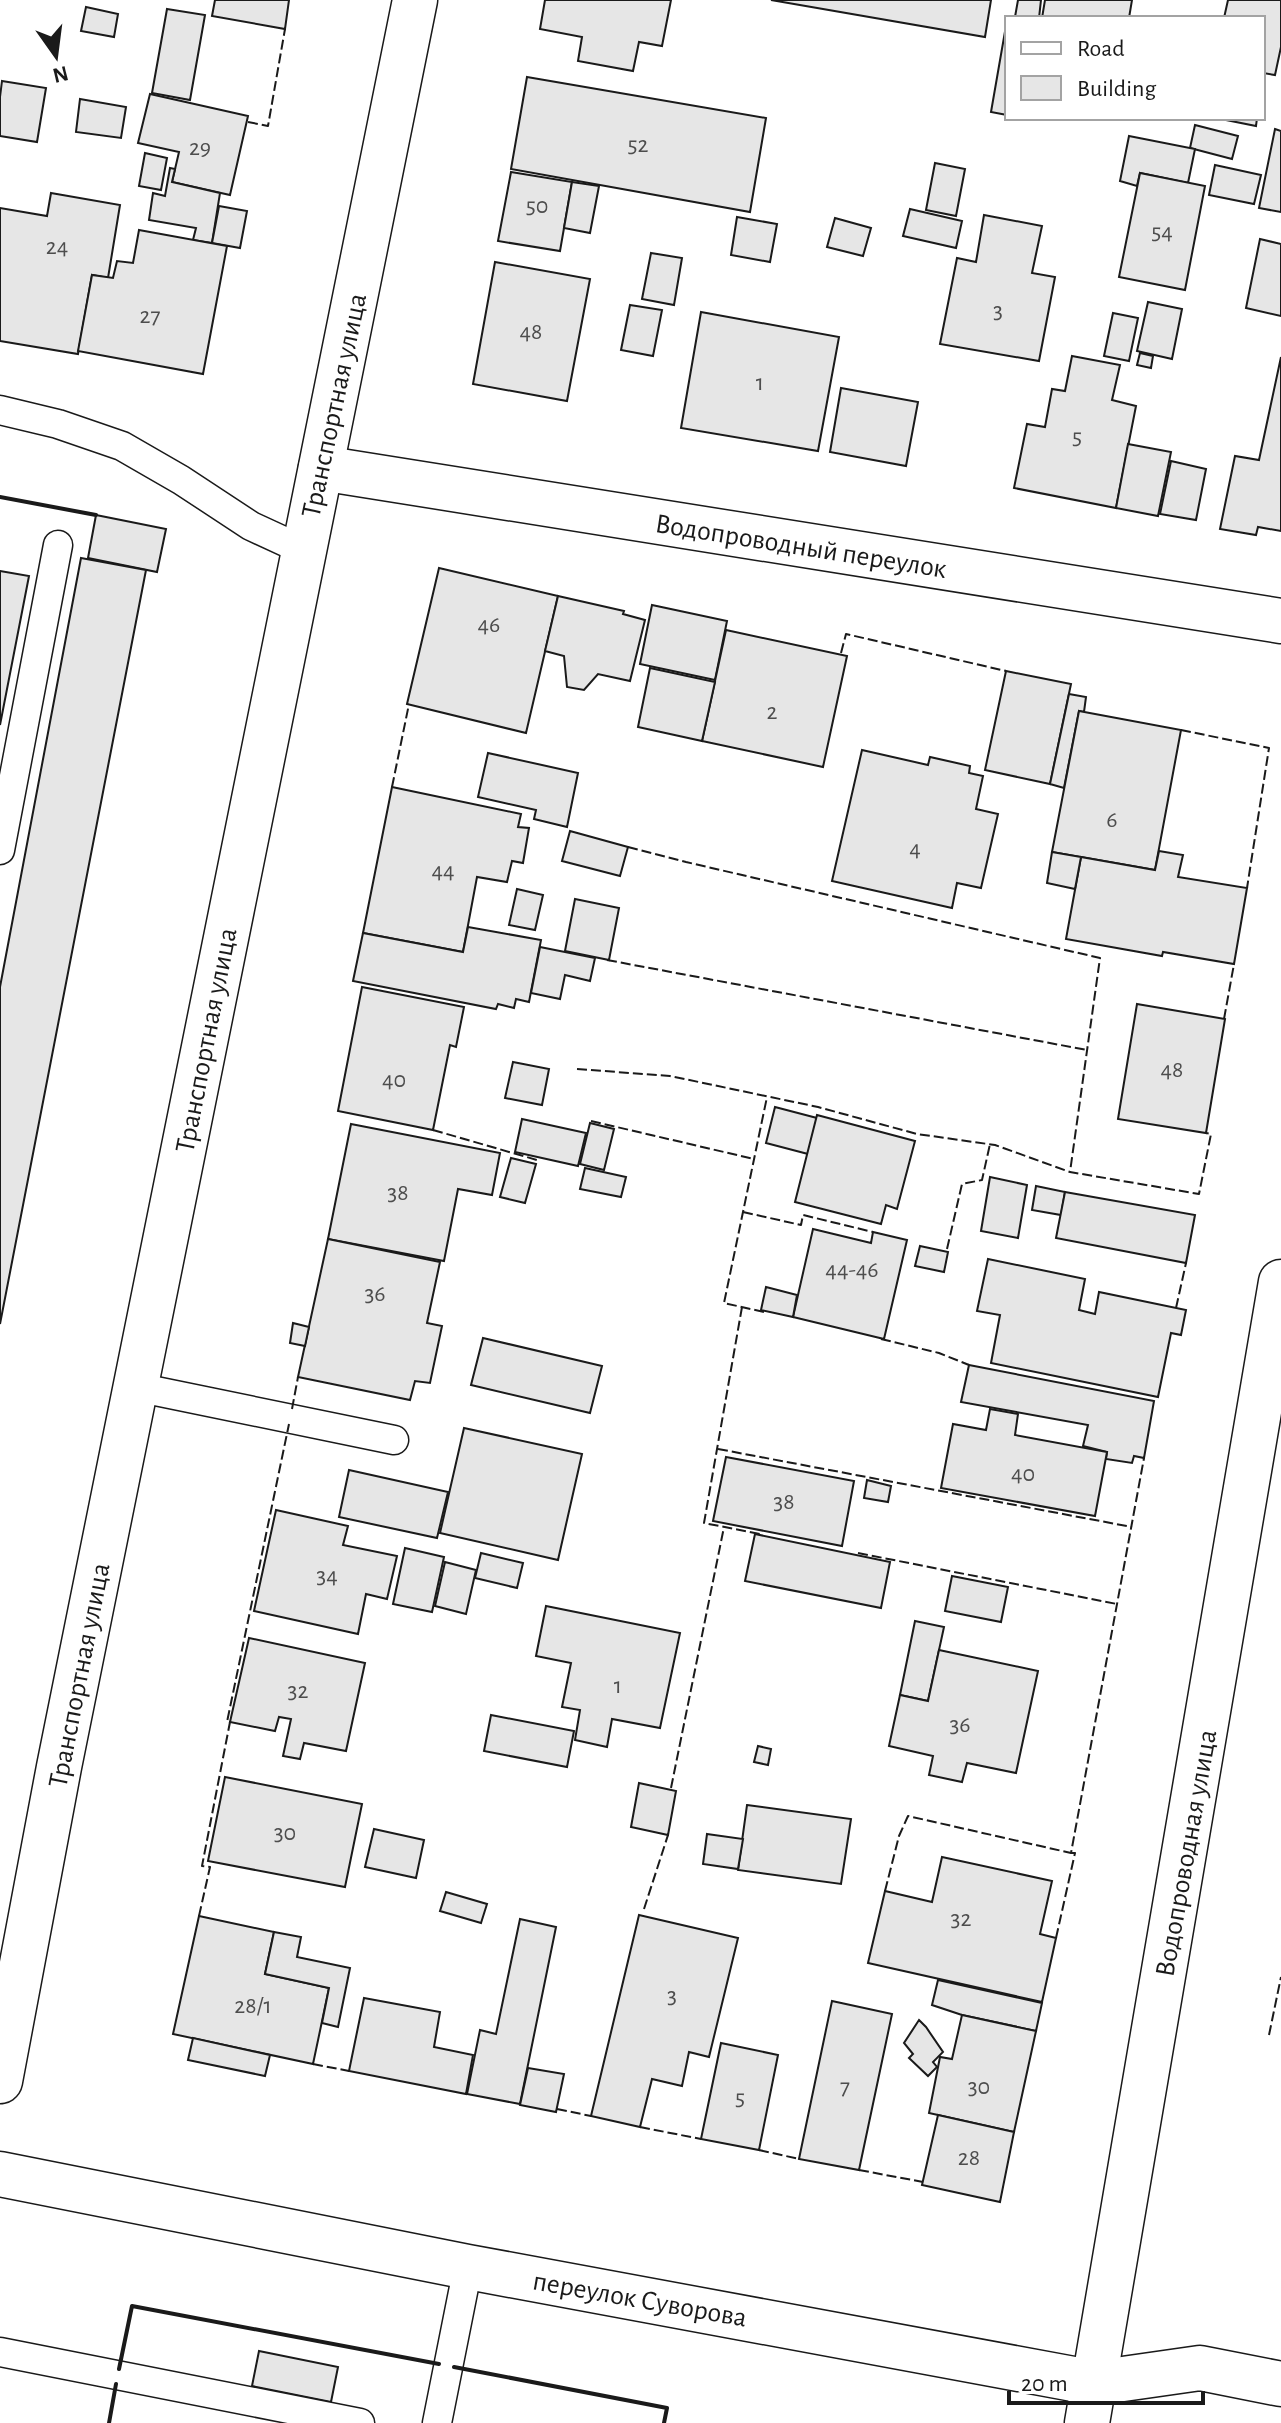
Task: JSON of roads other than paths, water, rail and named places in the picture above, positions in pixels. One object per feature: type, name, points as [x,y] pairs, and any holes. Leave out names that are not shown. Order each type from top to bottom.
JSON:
[{"type":"street","name":"Транспортная улица","points":[[0,2081],[5,2029],[415,0]]},
{"type":"street","name":"Водопроводный переулок","points":[[321,468],[1281,621]]},
{"type":"street","name":"Водопроводная улица","points":[[1091,2403],[1281,1282]]},
{"type":"street","name":"переулок Суворова","points":[[0,2174],[468,2267],[1091,2403],[1200,2368],[1281,2384]]},
{"type":"lane","points":[[0,410],[58,424],[122,446],[251,526],[303,550]]},
{"type":"lane","points":[[0,850],[58,545]]},
{"type":"lane","points":[[136,1387],[394,1440]]},
{"type":"lane","points":[[437,2423],[468,2267]]},
{"type":"lane","points":[[0,2352],[360,2423]]}]
